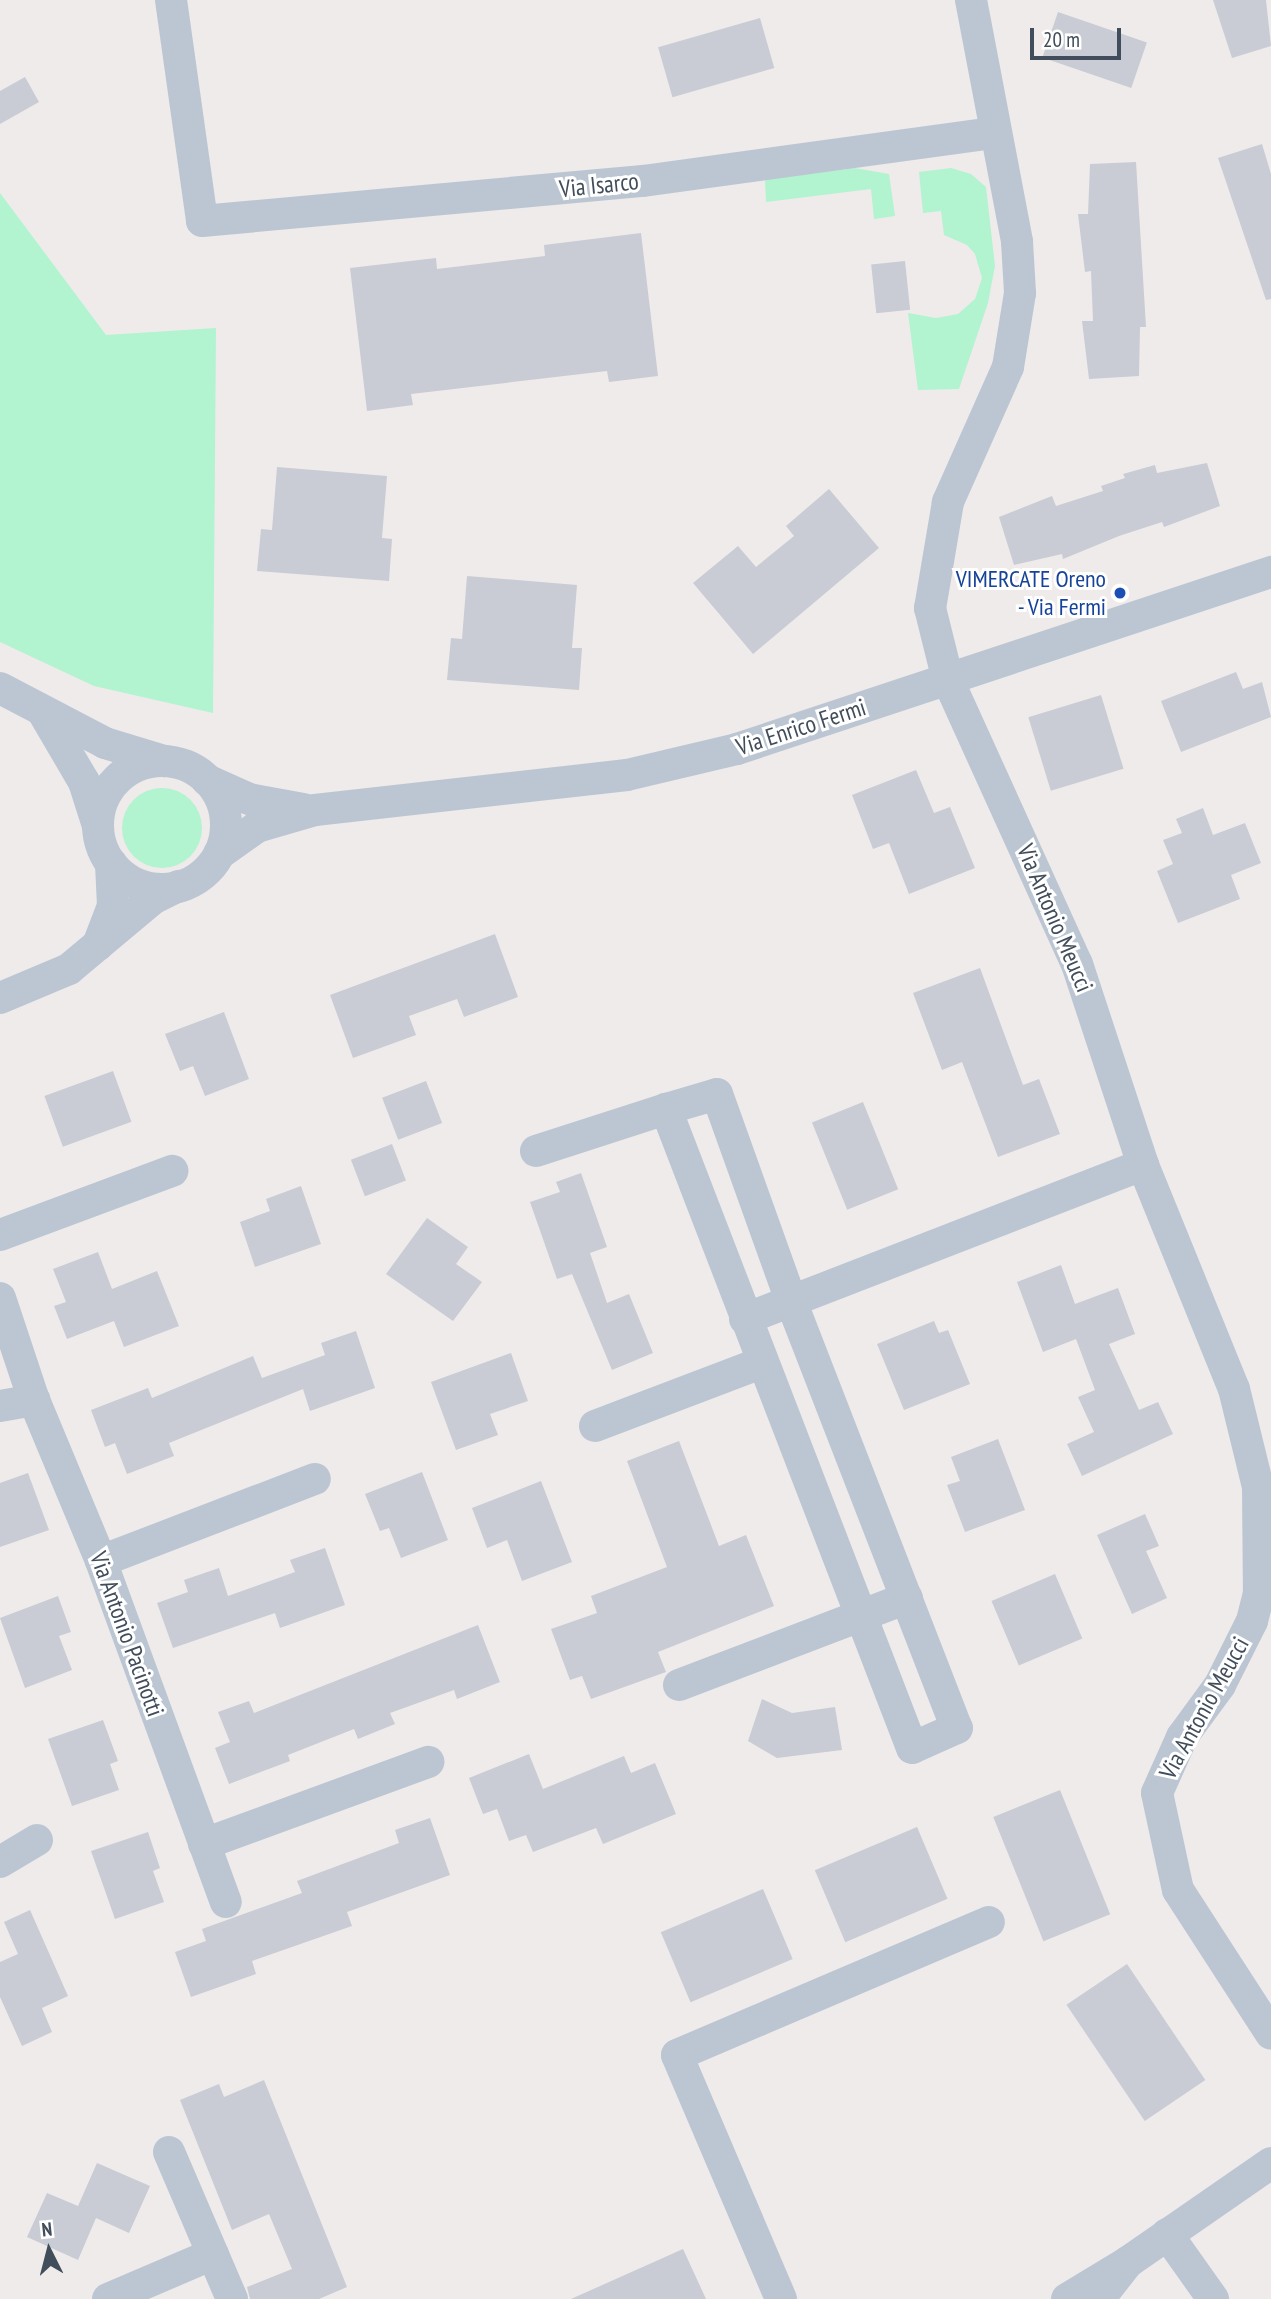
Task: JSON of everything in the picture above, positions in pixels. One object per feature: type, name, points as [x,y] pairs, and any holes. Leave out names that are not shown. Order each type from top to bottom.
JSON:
[{"type":"street","name":"Via Isarco","points":[[171,0],[202,221],[643,181],[994,133]]},
{"type":"street","points":[[948,680],[930,608],[938,545],[948,502],[1008,368],[1020,293],[1017,242],[994,133],[971,0]]},
{"type":"street","name":"Via Enrico Fermi","points":[[219,854],[257,827],[315,810],[627,775],[737,749],[1271,572]]},
{"type":"street","name":"Via Antonio Meucci","points":[[948,680],[1077,964],[1143,1165],[1234,1389],[1258,1487],[1259,1593],[1252,1621],[1220,1685],[1182,1737],[1157,1793],[1164,1837],[1178,1890],[1271,2034]]},
{"type":"street","points":[[0,688],[121,749],[188,767],[207,780],[225,816],[219,854],[201,875],[154,898],[96,950],[69,969],[0,999]]},
{"type":"street","points":[[43,712],[84,782],[111,863],[113,906],[96,950]]},
{"type":"street","points":[[98,826],[103,800],[120,777],[142,764],[166,761]]},
{"type":"street","name":"Via Enrico Fermi","points":[[207,780],[249,799],[315,810]]},
{"type":"street","points":[[111,863],[142,886],[181,886]]},
{"type":"street","points":[[536,1152],[666,1109],[717,1094],[791,1301],[957,1728],[912,1748],[761,1363],[666,1109]]},
{"type":"street","points":[[745,1319],[1143,1165]]},
{"type":"street","points":[[0,1235],[172,1171]]},
{"type":"street","name":"Via Antonio Pacinotti","points":[[0,1298],[34,1400],[101,1560],[226,1902]]},
{"type":"street","points":[[596,1426],[761,1363]]},
{"type":"street","points":[[0,1406],[34,1400]]},
{"type":"street","points":[[101,1560],[315,1479]]},
{"type":"street","points":[[679,1685],[907,1598]]},
{"type":"street","points":[[204,1844],[428,1762]]},
{"type":"street","points":[[0,1862],[37,1840]]},
{"type":"street","points":[[781,2299],[677,2055],[989,1922]]},
{"type":"street","points":[[169,2152],[232,2299]]},
{"type":"street","points":[[1067,2299],[1128,2262],[1271,2163]]},
{"type":"street","points":[[1167,2234],[1213,2299]]},
{"type":"street","points":[[108,2299],[213,2254]]},
{"type":"street","points":[[1099,2299],[1128,2262]]},
{"type":"green space","points":[[855,168],[889,174],[895,216],[874,219],[871,189],[766,202],[765,179]]},
{"type":"green space","points":[[951,168],[971,174],[986,187],[995,266],[988,303],[959,389],[918,390],[908,313],[936,318],[958,314],[975,299],[982,278],[975,254],[967,245],[944,235],[941,211],[923,213],[919,172]]},
{"type":"green space","points":[[0,193],[106,335],[216,328],[213,713],[94,686],[0,642]]},
{"type":"green space","points":[[162,788],[177,791],[190,800],[199,813],[202,828],[199,843],[190,856],[177,865],[162,868],[147,865],[134,856],[125,843],[122,828],[125,813],[134,800],[147,791]]},
{"type":"building","points":[[1213,0],[1266,0],[1271,46],[1232,58]]},
{"type":"building","points":[[1058,12],[1147,43],[1131,88],[1042,57]]},
{"type":"building","points":[[760,18],[774,68],[672,97],[658,47]]},
{"type":"building","points":[[25,77],[39,102],[0,124],[0,91]]},
{"type":"building","points":[[1262,144],[1271,174],[1271,299],[1266,300],[1218,158]]},
{"type":"building","points":[[1136,162],[1146,327],[1140,327],[1139,376],[1089,379],[1082,321],[1093,321],[1091,271],[1085,272],[1078,214],[1088,214],[1090,164]]},
{"type":"building","points":[[641,233],[658,376],[609,382],[607,371],[411,394],[413,405],[367,411],[350,268],[436,258],[437,269],[545,256],[544,245]]},
{"type":"building","points":[[905,261],[910,310],[876,313],[871,265]]},
{"type":"building","points":[[1207,463],[1220,506],[1164,527],[1162,522],[1119,536],[1063,559],[1062,554],[1014,565],[999,517],[1052,496],[1056,506],[1103,491],[1101,486],[1125,478],[1123,474],[1155,465],[1157,473]]},
{"type":"building","points":[[277,467],[387,476],[382,538],[392,539],[389,581],[257,571],[261,529],[272,530]]},
{"type":"building","points":[[829,489],[879,548],[753,654],[693,583],[738,546],[756,567],[794,536],[786,526]]},
{"type":"building","points":[[467,576],[577,585],[572,648],[582,648],[579,690],[447,680],[451,638],[462,639]]},
{"type":"building","points":[[1236,672],[1243,689],[1262,682],[1271,717],[1181,752],[1161,701]]},
{"type":"building","points":[[1101,695],[1124,769],[1051,791],[1028,717]]},
{"type":"building","points":[[916,770],[934,813],[950,807],[975,868],[909,894],[889,843],[873,849],[852,795]]},
{"type":"building","points":[[1203,808],[1213,835],[1245,823],[1261,863],[1231,875],[1240,899],[1178,923],[1157,871],[1173,864],[1163,840],[1182,833],[1176,819]]},
{"type":"building","points":[[495,934],[518,997],[464,1017],[457,999],[409,1016],[416,1035],[353,1058],[330,995]]},
{"type":"building","points":[[980,968],[1023,1085],[1039,1079],[1060,1134],[998,1157],[962,1062],[942,1070],[913,993]]},
{"type":"building","points":[[224,1012],[249,1079],[205,1096],[193,1066],[180,1071],[165,1034]]},
{"type":"building","points":[[113,1071],[131,1122],[63,1147],[44,1096]]},
{"type":"building","points":[[426,1081],[442,1123],[398,1140],[382,1098]]},
{"type":"building","points":[[863,1102],[898,1189],[847,1210],[812,1123]]},
{"type":"building","points":[[392,1144],[406,1180],[365,1196],[351,1160]]},
{"type":"building","points":[[581,1173],[607,1247],[590,1253],[607,1303],[629,1294],[653,1353],[612,1370],[572,1274],[557,1279],[530,1202],[560,1192],[556,1182]]},
{"type":"building","points":[[301,1186],[321,1244],[255,1267],[240,1222],[270,1211],[266,1199]]},
{"type":"building","points":[[427,1218],[468,1247],[456,1264],[482,1282],[453,1321],[386,1274]]},
{"type":"building","points":[[98,1252],[112,1289],[157,1271],[179,1326],[124,1347],[114,1321],[67,1339],[54,1306],[66,1302],[53,1269]]},
{"type":"building","points":[[1061,1265],[1075,1304],[1118,1288],[1135,1334],[1109,1344],[1139,1410],[1158,1402],[1173,1434],[1082,1476],[1067,1444],[1094,1432],[1078,1397],[1095,1390],[1076,1339],[1043,1352],[1017,1282]]},
{"type":"building","points":[[934,1321],[939,1333],[948,1330],[970,1384],[904,1410],[877,1344]]},
{"type":"building","points":[[356,1331],[375,1388],[310,1411],[303,1389],[169,1443],[174,1456],[127,1474],[115,1443],[105,1447],[91,1410],[148,1388],[152,1398],[253,1356],[262,1378],[325,1355],[321,1343]]},
{"type":"building","points":[[511,1353],[528,1401],[490,1414],[498,1435],[456,1450],[431,1382]]},
{"type":"building","points":[[998,1439],[1025,1510],[965,1532],[947,1485],[960,1481],[951,1457]]},
{"type":"building","points":[[679,1441],[719,1546],[746,1535],[774,1606],[658,1652],[666,1672],[591,1699],[582,1676],[570,1680],[551,1629],[597,1613],[591,1596],[667,1567],[627,1461]]},
{"type":"building","points":[[422,1472],[448,1540],[401,1558],[389,1528],[380,1531],[365,1494]]},
{"type":"building","points":[[28,1473],[49,1530],[0,1547],[0,1483]]},
{"type":"building","points":[[541,1481],[572,1562],[522,1581],[507,1540],[487,1548],[472,1508]]},
{"type":"building","points":[[1145,1514],[1159,1546],[1146,1551],[1167,1598],[1132,1614],[1097,1535]]},
{"type":"building","points":[[325,1548],[345,1605],[280,1628],[275,1613],[173,1648],[157,1603],[188,1592],[184,1580],[219,1568],[228,1596],[295,1572],[290,1560]]},
{"type":"building","points":[[1055,1574],[1082,1638],[1019,1665],[991,1601]]},
{"type":"building","points":[[58,1596],[71,1632],[59,1636],[72,1670],[25,1688],[0,1618]]},
{"type":"building","points":[[478,1625],[500,1682],[457,1699],[454,1690],[390,1713],[395,1724],[358,1739],[354,1729],[288,1755],[290,1761],[229,1784],[215,1748],[230,1742],[218,1712],[249,1701],[254,1713]]},
{"type":"building","points":[[762,1699],[792,1713],[835,1707],[842,1750],[777,1758],[748,1741]]},
{"type":"building","points":[[103,1720],[118,1761],[110,1764],[119,1790],[72,1806],[48,1739]]},
{"type":"building","points":[[529,1754],[543,1789],[624,1756],[631,1773],[655,1763],[676,1814],[603,1844],[596,1828],[533,1852],[526,1835],[509,1841],[497,1809],[483,1814],[469,1778]]},
{"type":"building","points":[[1060,1790],[1110,1914],[1043,1941],[993,1817]]},
{"type":"building","points":[[430,1818],[450,1875],[347,1912],[352,1926],[252,1961],[256,1974],[191,1997],[175,1952],[206,1941],[202,1929],[302,1893],[297,1881],[399,1843],[395,1830]]},
{"type":"building","points":[[917,1827],[947,1899],[845,1942],[815,1870]]},
{"type":"building","points":[[148,1832],[160,1868],[153,1871],[164,1902],[115,1919],[91,1851]]},
{"type":"building","points":[[763,1889],[793,1959],[691,2002],[661,1932]]},
{"type":"building","points":[[30,1910],[68,1996],[42,2008],[52,2032],[22,2046],[0,1997],[0,1962],[18,1954],[4,1922]]},
{"type":"building","points":[[1127,1964],[1205,2080],[1145,2121],[1066,2005]]},
{"type":"building","points":[[264,2080],[347,2287],[319,2299],[250,2299],[247,2287],[292,2269],[269,2214],[232,2230],[180,2100],[219,2084],[224,2097]]},
{"type":"building","points":[[97,2163],[150,2186],[129,2233],[96,2218],[78,2260],[27,2237],[47,2193],[78,2206]]},
{"type":"building","points":[[683,2249],[706,2299],[571,2299]]},
{"type":"place","name":"VIMERCATE Oreno - Via Fermi","points":[[1120,593]]}]
